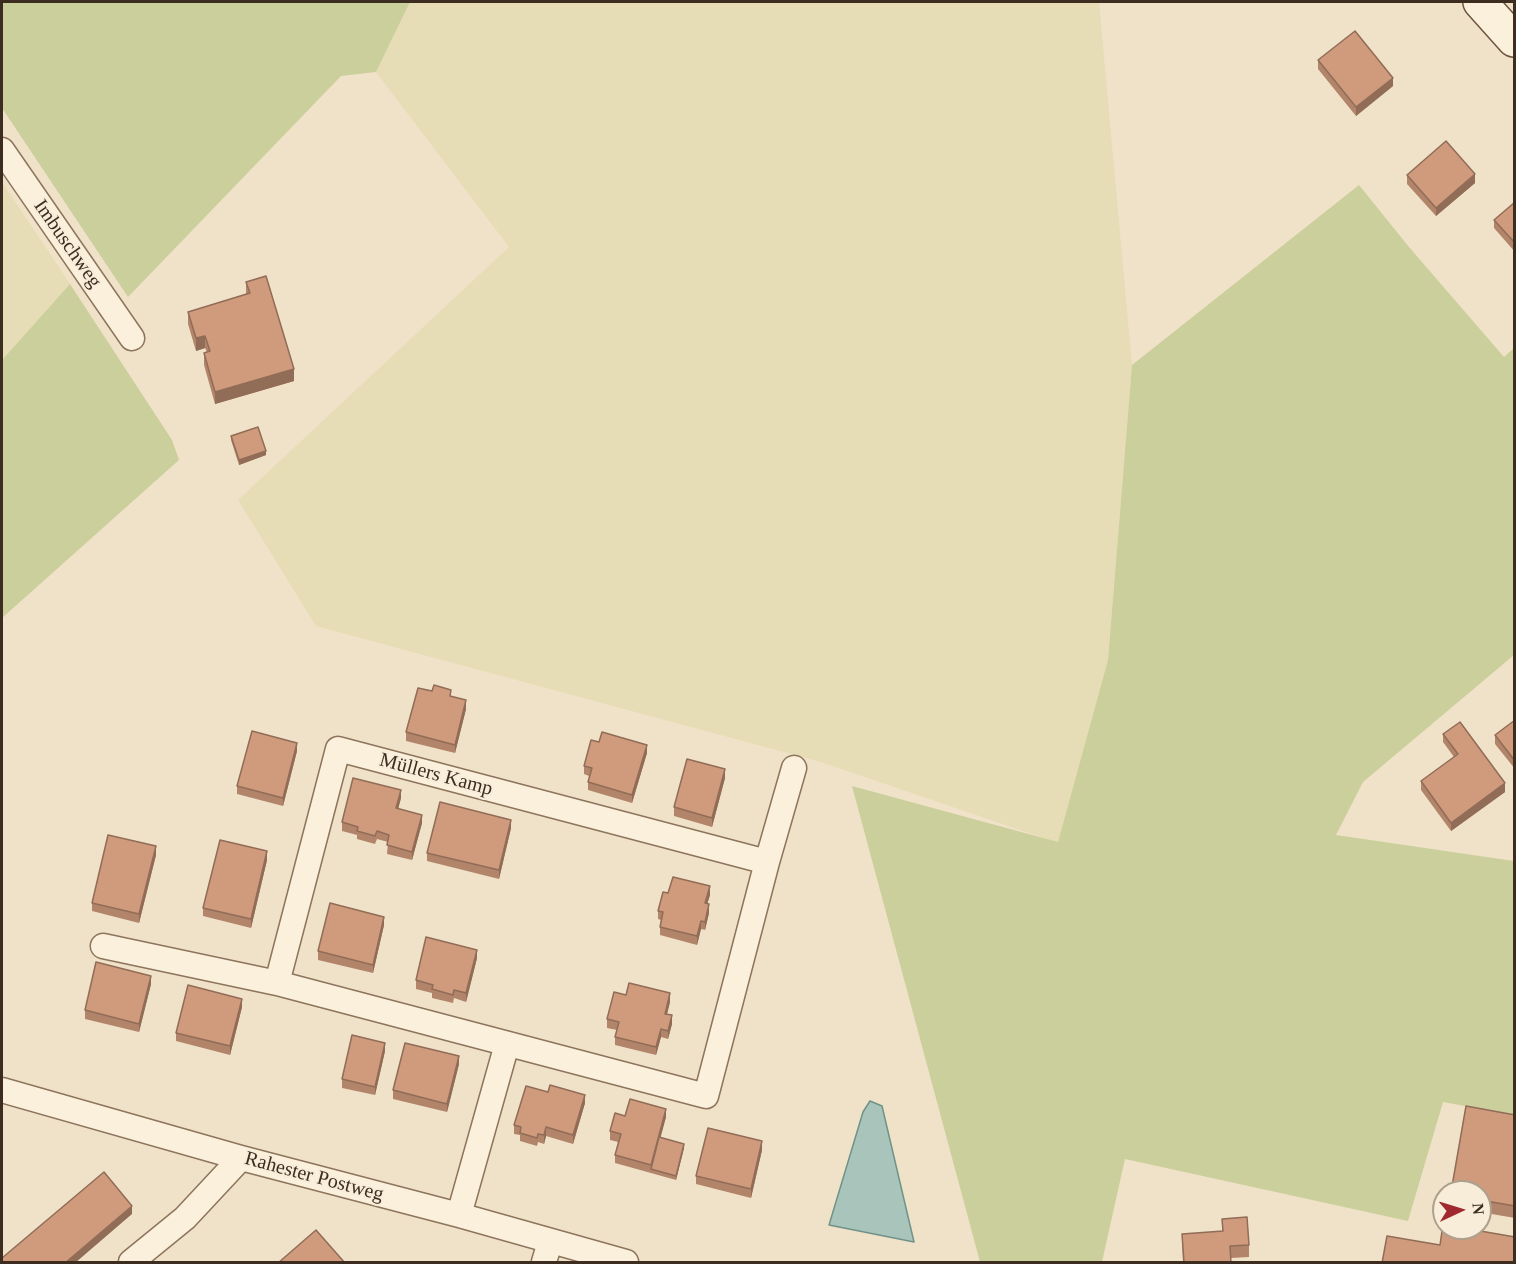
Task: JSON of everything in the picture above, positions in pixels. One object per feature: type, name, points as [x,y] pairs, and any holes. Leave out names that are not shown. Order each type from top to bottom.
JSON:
[{"type":"main road","points":[[1480,2],[1515,40]]},
{"type":"street","name":"Imbuschweg","points":[[2,150],[132,338]]},
{"type":"street","name":"Müllers Kamp","points":[[277,983],[338,749],[767,862]]},
{"type":"street","points":[[102,946],[277,983],[706,1096],[794,768]]},
{"type":"street","points":[[459,1215],[507,1044]]},
{"type":"street","name":"Rahester Postweg","points":[[2,1090],[241,1158],[459,1215],[547,1252],[626,1263]]},
{"type":"street","points":[[131,1263],[185,1218],[241,1158]]},
{"type":"shaded area","points":[[410,2],[1099,2],[1132,365],[1108,660],[1058,843],[821,762],[316,626],[238,500],[509,247],[376,72]]},
{"type":"shaded area","points":[[2,182],[70,284],[2,360]]},
{"type":"green space","points":[[2,2],[410,2],[376,72],[341,76],[128,297],[2,108]]},
{"type":"green space","points":[[1359,185],[1504,357],[1514,348],[1514,655],[1363,782],[1336,835],[1514,861],[1514,1115],[1443,1102],[1408,1221],[1125,1159],[1102,1262],[980,1262],[852,786],[1058,842],[1108,660],[1132,365]]},
{"type":"green space","points":[[70,284],[172,440],[179,460],[2,618],[2,360]]},
{"type":"water","points":[[870,1101],[882,1106],[914,1242],[829,1225],[863,1112]]},
{"type":"building","points":[[1355,31],[1393,78],[1356,107],[1318,60]]},
{"type":"building","points":[[1446,141],[1475,174],[1436,208],[1407,175]]},
{"type":"building","points":[[1515,202],[1515,243],[1494,220]]},
{"type":"building","points":[[266,276],[294,369],[215,392],[204,353],[210,351],[205,336],[196,338],[188,312],[250,293],[246,282]]},
{"type":"building","points":[[258,427],[266,451],[239,460],[231,436]]},
{"type":"building","points":[[434,685],[451,690],[450,696],[466,700],[455,745],[406,732],[418,688],[432,691]]},
{"type":"building","points":[[1515,720],[1515,761],[1495,735]]},
{"type":"building","points":[[1460,722],[1505,783],[1451,823],[1421,781],[1458,754],[1443,734]]},
{"type":"building","points":[[252,731],[297,743],[283,798],[237,786]]},
{"type":"building","points":[[602,732],[647,745],[632,795],[588,782],[592,768],[584,766],[591,740],[599,742]]},
{"type":"building","points":[[687,759],[725,769],[712,818],[674,807]]},
{"type":"building","points":[[353,778],[401,790],[396,808],[422,815],[412,852],[387,845],[389,835],[377,831],[375,836],[357,831],[358,827],[342,822]]},
{"type":"building","points":[[440,802],[511,820],[499,870],[427,853]]},
{"type":"building","points":[[108,835],[156,846],[139,914],[92,903]]},
{"type":"building","points":[[220,840],[267,851],[251,919],[203,908]]},
{"type":"building","points":[[673,877],[710,886],[705,903],[709,904],[705,922],[701,921],[697,936],[660,927],[663,912],[658,911],[663,892],[668,893]]},
{"type":"building","points":[[330,903],[384,917],[373,965],[318,951]]},
{"type":"building","points":[[426,937],[477,950],[466,993],[454,990],[453,995],[432,989],[433,985],[416,980]]},
{"type":"building","points":[[96,962],[151,976],[139,1024],[85,1010]]},
{"type":"building","points":[[629,983],[670,993],[665,1014],[672,1015],[668,1031],[661,1029],[656,1047],[615,1037],[619,1022],[607,1019],[614,992],[626,995]]},
{"type":"building","points":[[188,985],[242,999],[230,1046],[176,1033]]},
{"type":"building","points":[[352,1035],[385,1043],[375,1087],[342,1079]]},
{"type":"building","points":[[405,1043],[459,1056],[447,1104],[393,1090]]},
{"type":"building","points":[[550,1085],[585,1095],[573,1135],[546,1127],[544,1135],[538,1134],[537,1138],[520,1133],[521,1127],[514,1125],[526,1086],[548,1092]]},
{"type":"building","points":[[630,1099],[666,1109],[651,1165],[615,1155],[621,1134],[610,1131],[615,1113],[625,1116]]},
{"type":"building","points":[[1466,1106],[1515,1115],[1515,1206],[1492,1202],[1492,1180],[1453,1180]]},
{"type":"building","points":[[708,1128],[762,1141],[751,1189],[696,1176]]},
{"type":"building","points":[[659,1137],[684,1144],[676,1176],[651,1169]]},
{"type":"building","points":[[104,1172],[132,1206],[65,1263],[2,1263],[2,1258]]},
{"type":"building","points":[[1247,1217],[1249,1245],[1230,1246],[1231,1263],[1184,1263],[1182,1234],[1223,1231],[1222,1219]]},
{"type":"building","points":[[316,1230],[345,1263],[278,1263]]},
{"type":"building","points":[[1492,1233],[1515,1237],[1515,1263],[1382,1263],[1387,1236],[1440,1245],[1441,1240],[1492,1240]]}]
